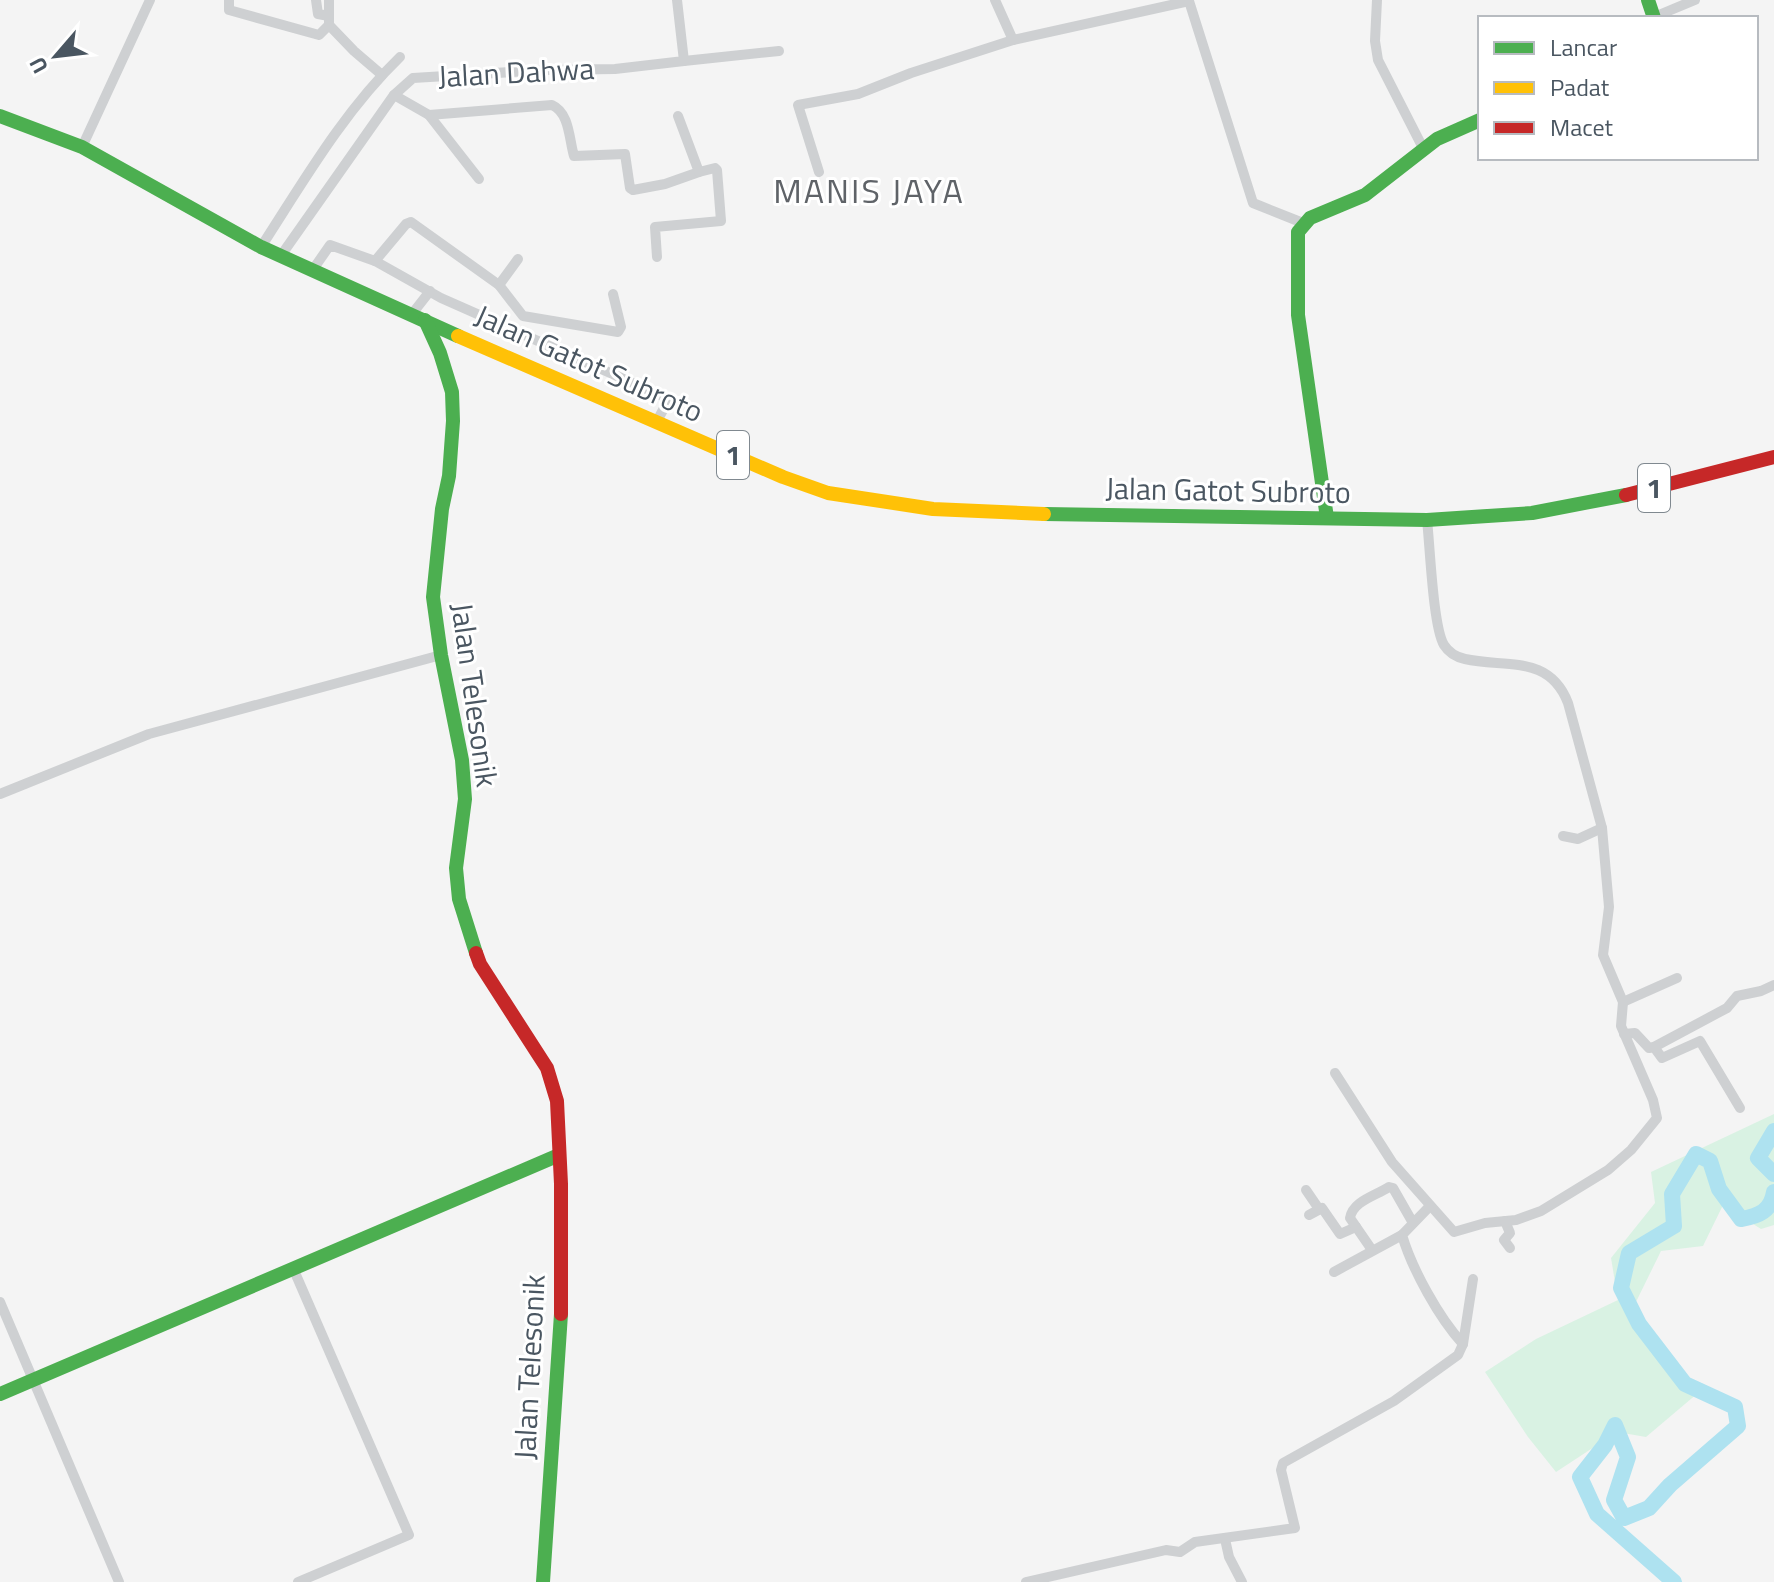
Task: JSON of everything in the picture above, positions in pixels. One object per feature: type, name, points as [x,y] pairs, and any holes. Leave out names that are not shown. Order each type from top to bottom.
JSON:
[{"type":"main road","name":"Jalan Gatot Subroto","points":[[0,116],[82,147],[280,257],[783,477],[828,493],[933,509],[1034,514],[1427,520],[1532,513],[1632,494],[1774,457]]},
{"type":"main road","points":[[1327,518],[1298,315],[1298,232],[1303,223],[1365,195],[1444,135],[1478,121]]},
{"type":"main road","name":"Jalan Telesonik","points":[[418,317],[440,353],[452,392],[449,476],[433,579],[441,655],[463,771],[465,799],[456,868],[459,899],[480,964],[554,1083],[559,1155],[561,1326],[543,1582]]},
{"type":"main road","points":[[0,1394],[559,1155]]},
{"type":"street","points":[[82,147],[150,0]]},
{"type":"street","points":[[229,0],[229,10],[317,35],[321,35],[329,21],[329,0]]},
{"type":"street","points":[[316,0],[318,14],[329,21],[354,51],[382,75]]},
{"type":"street","points":[[677,0],[684,61]]},
{"type":"street","points":[[995,0],[1013,40]]},
{"type":"street","points":[[1377,0],[1375,41],[1378,60],[1423,148]]},
{"type":"street","points":[[1656,16],[1695,0]]},
{"type":"street","points":[[819,172],[798,105],[858,94],[1013,40],[1189,1],[1253,203],[1303,223]]},
{"type":"street","name":"Jalan Dahwa","points":[[280,257],[394,95],[413,78],[615,69],[779,51]]},
{"type":"street","points":[[261,247],[313,166],[368,92],[400,57]]},
{"type":"street","points":[[394,95],[429,115],[479,179]]},
{"type":"street","points":[[429,115],[558,107],[564,115],[574,156],[625,154],[631,189],[665,184],[715,168],[721,221],[655,227],[657,257]]},
{"type":"street","points":[[678,116],[699,172]]},
{"type":"street","points":[[375,261],[411,222],[499,285],[523,316],[618,332],[621,327],[613,294]]},
{"type":"street","points":[[312,271],[330,245],[375,261],[430,291],[669,399],[657,421]]},
{"type":"street","points":[[499,285],[518,259]]},
{"type":"street","points":[[418,317],[430,291]]},
{"type":"street","points":[[1335,1073],[1392,1162],[1454,1232],[1485,1223],[1529,1217],[1541,1211],[1608,1170],[1631,1150],[1656,1120],[1653,1100],[1620,1022],[1623,1002],[1603,955],[1609,907],[1602,828],[1578,735],[1563,692],[1558,684],[1534,668],[1517,664],[1480,663],[1456,657],[1446,647],[1438,624],[1427,520]]},
{"type":"street","points":[[0,794],[149,734],[441,655]]},
{"type":"street","points":[[1563,836],[1578,839],[1602,828]]},
{"type":"street","points":[[1623,1002],[1677,978]]},
{"type":"street","points":[[1624,1034],[1635,1033],[1649,1048],[1654,1047],[1727,1008],[1737,996],[1773,987]]},
{"type":"street","points":[[1654,1047],[1662,1058],[1700,1041],[1740,1108]]},
{"type":"street","points":[[1372,1250],[1350,1218],[1353,1207],[1389,1187],[1402,1201],[1403,1209],[1413,1223]]},
{"type":"street","points":[[1306,1190],[1314,1212],[1323,1209],[1340,1234],[1356,1227]]},
{"type":"street","points":[[1334,1272],[1402,1235],[1429,1207]]},
{"type":"street","points":[[1505,1221],[1510,1233],[1504,1239],[1510,1248]]},
{"type":"street","points":[[1475,1227],[1482,1238]]},
{"type":"street","points":[[1402,1235],[1406,1249],[1437,1307],[1452,1333],[1463,1344]]},
{"type":"street","points":[[293,1268],[409,1535],[298,1582]]},
{"type":"street","points":[[1026,1582],[1166,1550],[1180,1552],[1195,1542],[1295,1528],[1281,1470],[1283,1463],[1404,1394],[1458,1355],[1463,1344],[1473,1279]]},
{"type":"street","points":[[0,1302],[119,1582]]},
{"type":"street","points":[[1225,1539],[1229,1557],[1242,1582]]},
{"type":"green space","points":[[1774,1114],[1774,1225],[1761,1229],[1723,1205],[1703,1246],[1661,1251],[1633,1308],[1698,1393],[1646,1437],[1617,1432],[1556,1472],[1528,1437],[1485,1372],[1536,1339],[1618,1300],[1611,1258],[1655,1203],[1651,1172]]},
{"type":"waterway","points":[[1774,1131],[1758,1158],[1774,1174]]},
{"type":"waterway","points":[[1674,1582],[1597,1514],[1580,1477],[1605,1445],[1615,1425],[1628,1457],[1614,1500],[1624,1518],[1649,1508],[1670,1485],[1738,1426],[1735,1407],[1685,1384],[1639,1324],[1621,1288],[1629,1253],[1674,1226],[1672,1194],[1696,1154],[1710,1161],[1719,1189],[1741,1219],[1763,1212],[1774,1192]]},
{"type":"traffic: fast","points":[[1648,0],[1653,16]]},
{"type":"traffic: fast","points":[[0,116],[82,147],[261,247],[458,336]]},
{"type":"traffic: fast","points":[[1327,518],[1298,315],[1298,232],[1310,218],[1365,195],[1437,139],[1478,121]]},
{"type":"traffic: fast","points":[[425,320],[440,353],[452,392],[449,476],[442,509],[433,597],[462,760],[465,799],[456,868],[459,899],[476,953]]},
{"type":"traffic: fast","points":[[1044,514],[1427,520],[1532,513],[1626,495]]},
{"type":"traffic: fast","points":[[0,1394],[559,1155]]},
{"type":"traffic: fast","points":[[543,1582],[561,1314]]},
{"type":"traffic: slow","points":[[458,336],[783,477],[828,493],[933,509],[1044,514]]},
{"type":"traffic: jam","points":[[1626,495],[1774,457]]},
{"type":"traffic: jam","points":[[476,953],[547,1068],[557,1101],[561,1184],[561,1314]]},
{"type":"district","name":"MANIS JAYA","points":[[869,191]]}]
